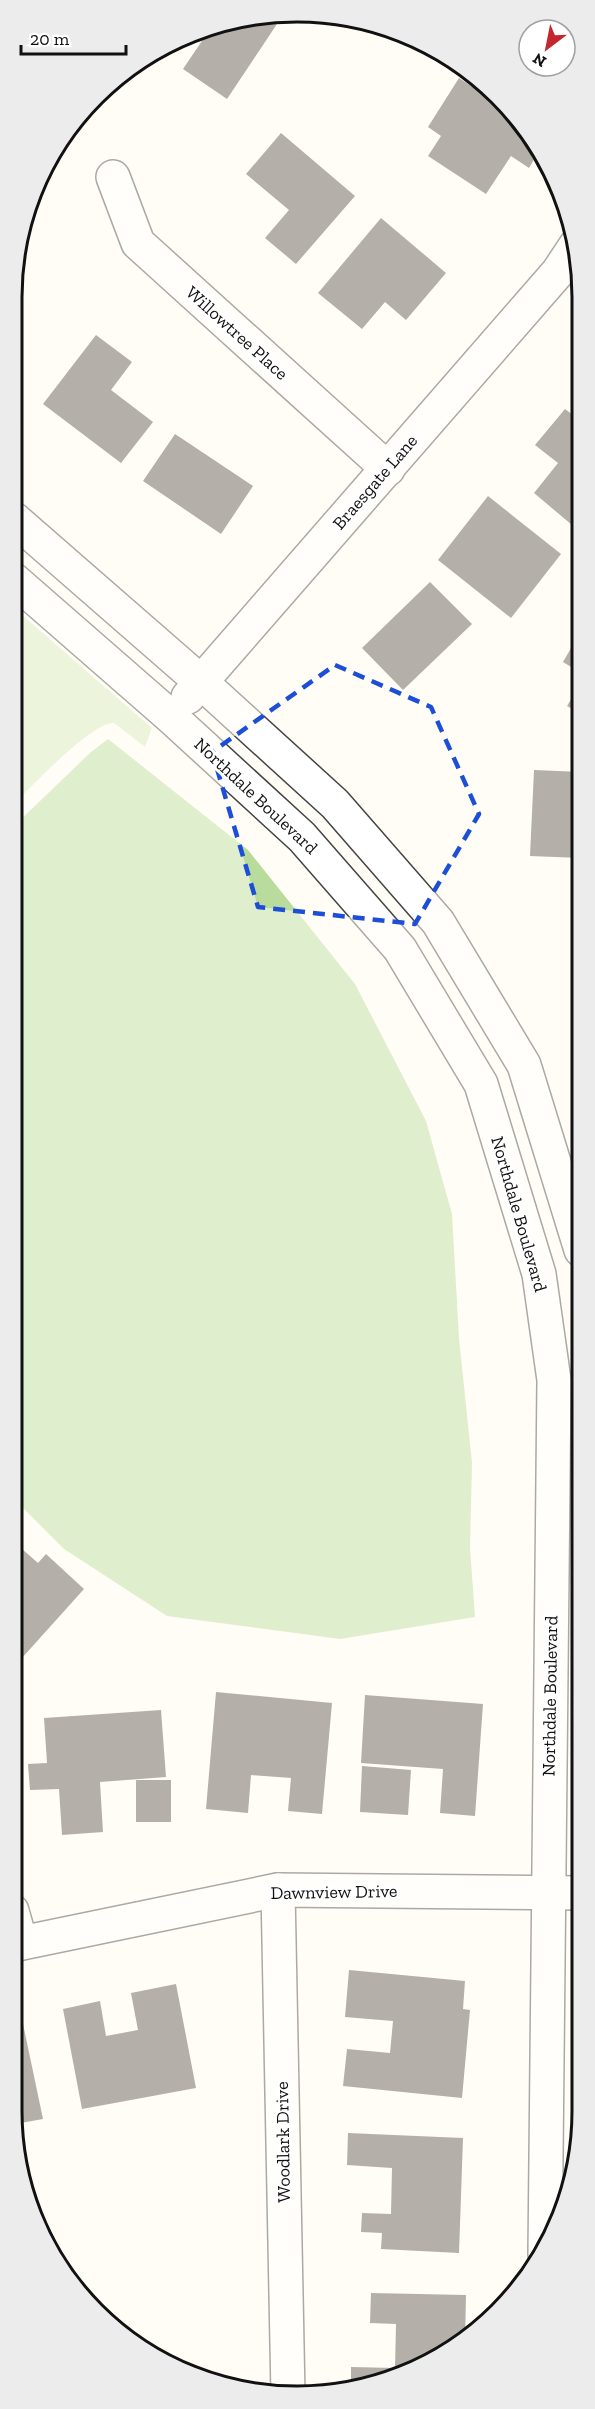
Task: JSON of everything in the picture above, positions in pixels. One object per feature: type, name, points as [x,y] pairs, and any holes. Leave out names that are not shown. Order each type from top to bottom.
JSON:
[{"type":"street","name":"Willowtree Place","points":[[113,177],[138,243],[387,469]]},
{"type":"street","name":"Braesgate Lane","points":[[171,717],[558,272],[569,256]]},
{"type":"street","points":[[22,526],[201,682],[335,804],[438,922],[524,1065],[572,1224]]},
{"type":"street","name":"Northdale Boulevard","points":[[22,587],[171,717],[302,837],[400,949],[481,1084],[539,1274],[554,1380],[545,2231]]},
{"type":"street","name":"Dawnview Drive","points":[[22,1943],[278,1890],[572,1893]]},
{"type":"street","name":"Woodlark Drive","points":[[278,1890],[288,2386]]},
{"type":"highlighted area","points":[[335,665],[431,707],[479,814],[415,924],[258,907],[212,752]]},
{"type":"green space","points":[[22,615],[152,728],[145,747],[114,723],[104,725],[78,743],[22,796]]},
{"type":"green space","points":[[108,739],[248,850],[355,984],[426,1121],[452,1214],[459,1338],[472,1463],[470,1548],[475,1617],[340,1639],[167,1616],[64,1549],[22,1507],[22,818],[91,752]]},
{"type":"building","points":[[277,23],[227,99],[183,69],[203,39],[244,28]]},
{"type":"building","points":[[459,78],[492,103],[516,130],[535,158],[529,168],[511,156],[486,194],[428,156],[441,136],[428,127]]},
{"type":"building","points":[[281,133],[355,196],[296,264],[265,238],[289,210],[246,174]]},
{"type":"building","points":[[381,218],[446,273],[406,320],[385,302],[362,329],[318,293]]},
{"type":"building","points":[[96,335],[132,362],[111,390],[153,422],[121,463],[43,404]]},
{"type":"building","points":[[565,409],[572,414],[572,525],[534,493],[558,463],[535,445]]},
{"type":"building","points":[[175,434],[253,486],[221,534],[143,481]]},
{"type":"building","points":[[488,496],[561,554],[511,618],[438,560]]},
{"type":"building","points":[[430,582],[472,624],[403,690],[362,648]]},
{"type":"building","points":[[572,646],[572,668],[563,662]]},
{"type":"building","points":[[572,698],[572,709],[567,706]]},
{"type":"building","points":[[534,770],[572,772],[572,858],[530,856]]},
{"type":"building","points":[[22,1549],[38,1563],[46,1554],[84,1589],[22,1658]]},
{"type":"building","points":[[216,1692],[332,1703],[322,1814],[288,1811],[291,1778],[251,1775],[248,1813],[206,1809]]},
{"type":"building","points":[[365,1695],[483,1704],[475,1816],[440,1813],[443,1769],[361,1763]]},
{"type":"building","points":[[161,1710],[166,1777],[100,1782],[103,1832],[62,1835],[59,1789],[30,1790],[28,1764],[47,1763],[44,1718]]},
{"type":"building","points":[[362,1766],[411,1770],[408,1815],[360,1812]]},
{"type":"building","points":[[136,1780],[171,1780],[171,1822],[136,1822]]},
{"type":"building","points":[[349,1970],[465,1981],[463,2009],[470,2010],[462,2098],[343,2086],[347,2049],[390,2053],[393,2021],[345,2017]]},
{"type":"building","points":[[176,1984],[196,2088],[82,2109],[63,2009],[100,2001],[106,2036],[138,2030],[131,1993]]},
{"type":"building","points":[[22,2019],[43,2119],[23,2123]]},
{"type":"building","points":[[348,2133],[463,2138],[459,2253],[381,2249],[382,2233],[361,2232],[362,2213],[391,2214],[392,2168],[347,2165]]},
{"type":"building","points":[[371,2293],[466,2295],[465,2330],[435,2350],[403,2366],[351,2381],[351,2367],[395,2368],[396,2324],[370,2323]]}]
